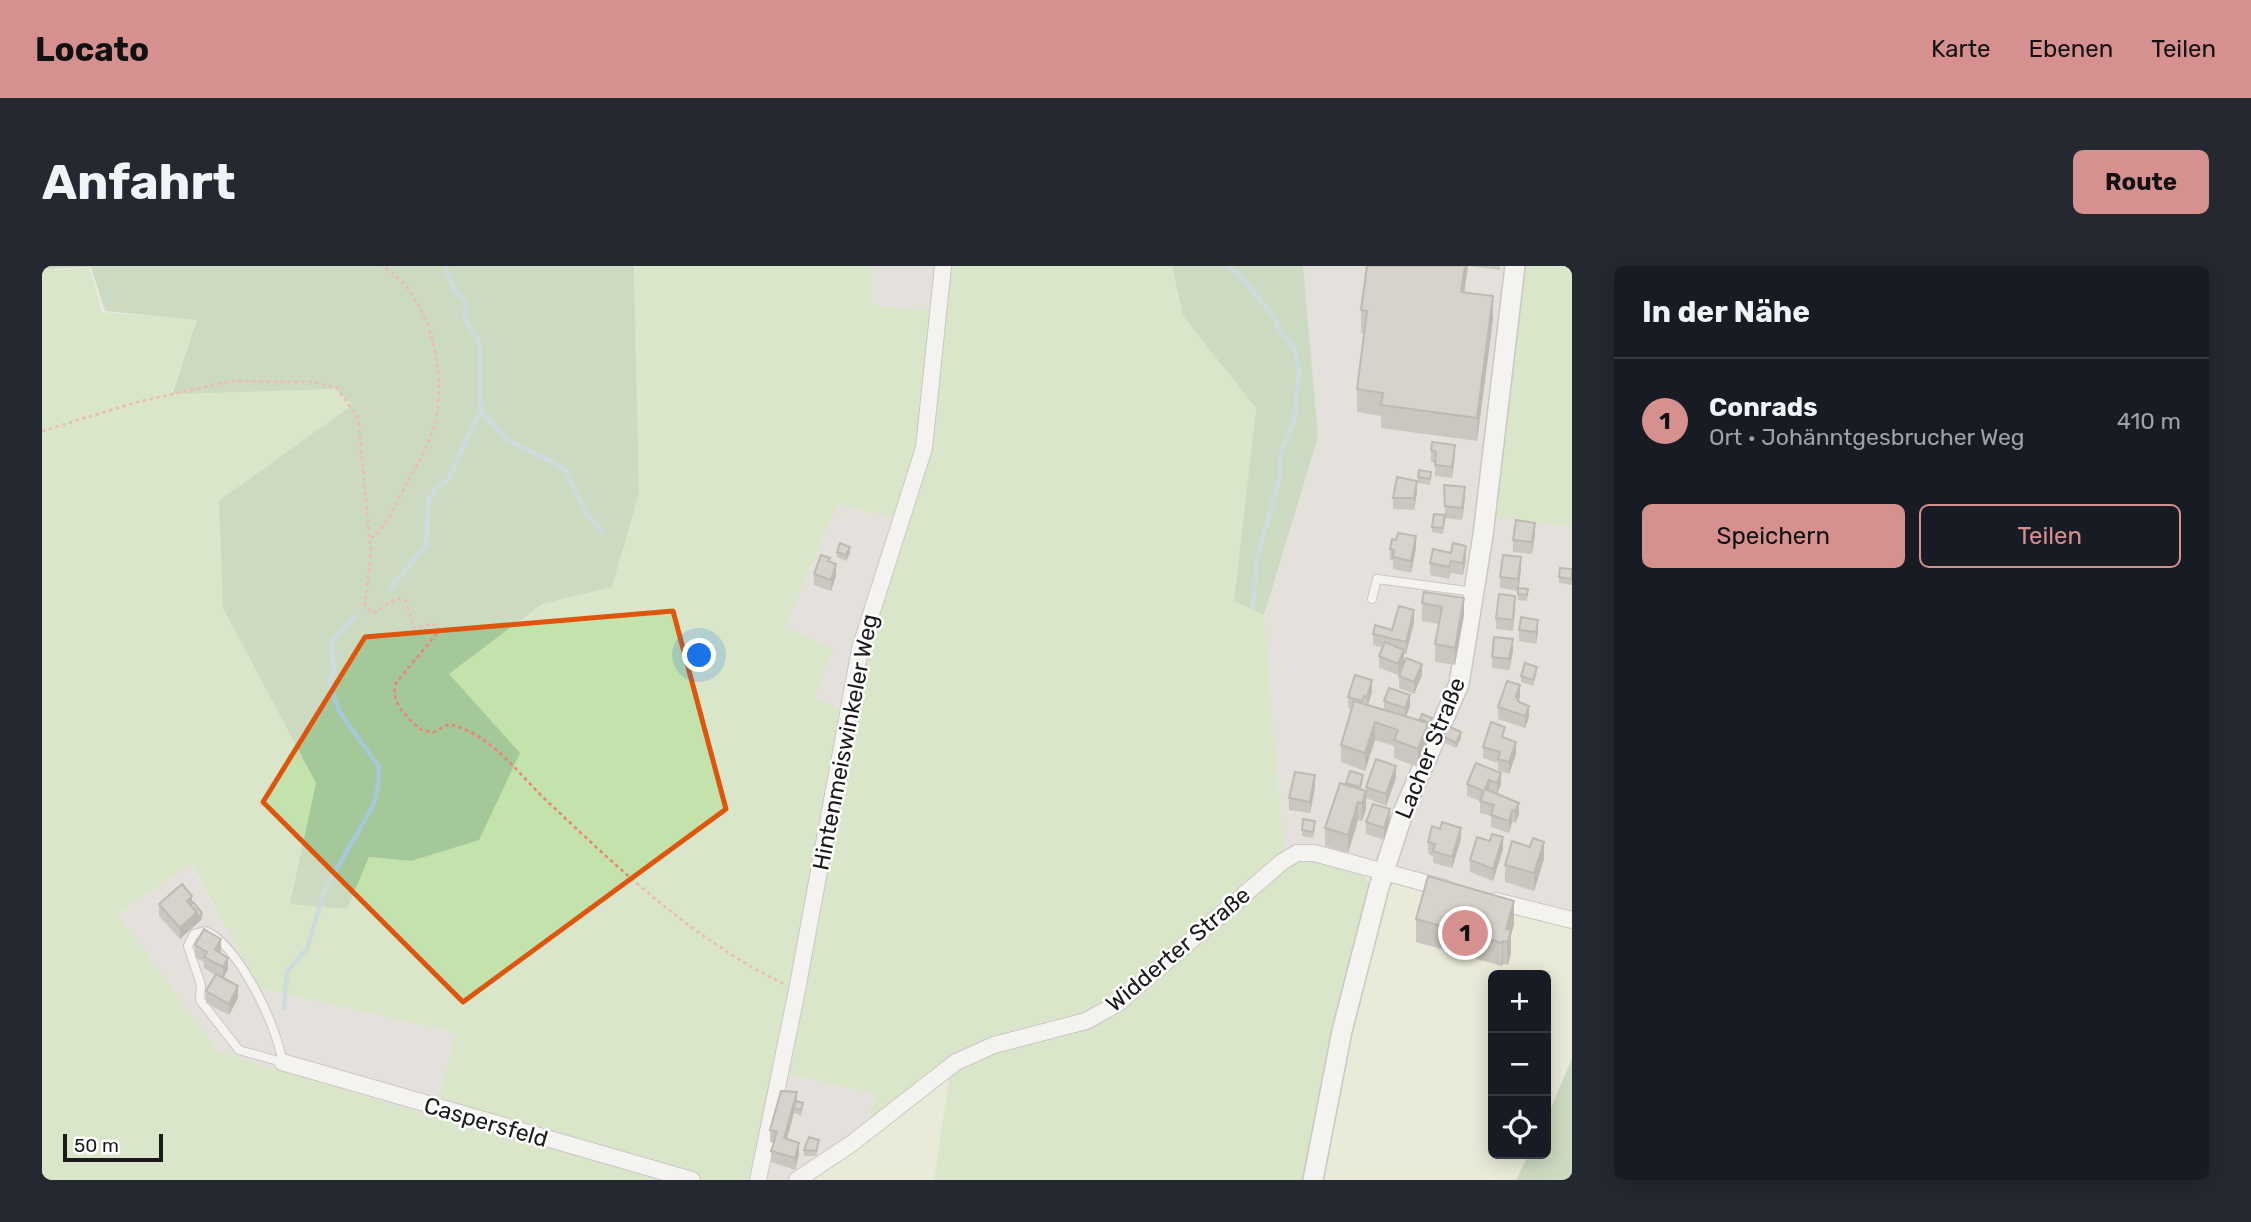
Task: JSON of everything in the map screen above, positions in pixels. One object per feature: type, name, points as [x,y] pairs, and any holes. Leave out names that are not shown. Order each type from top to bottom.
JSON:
[{"type":"street","name":"Hintenmeiswinkeler Weg","points":[[758,1180],[797,990],[863,636],[923,448],[943,266]]},
{"type":"street","name":"Lacher Straße","points":[[1313,1180],[1342,1031],[1383,873],[1404,810],[1457,693],[1474,592],[1515,266]]},
{"type":"street","name":"Widderter Straße","points":[[797,1180],[851,1144],[956,1062],[994,1045],[1086,1021],[1110,1009],[1292,856],[1314,853],[1572,920]]},
{"type":"street","name":"Caspersfeld","points":[[282,1062],[692,1180]]},
{"type":"lane","points":[[1372,599],[1377,579],[1474,592]]},
{"type":"lane","name":"Caspersfeld","points":[[205,931],[216,935],[237,960],[276,1038],[282,1062],[239,1050],[200,1000],[201,985],[188,948],[196,933],[205,931]]},
{"type":"path","points":[[370,538],[384,525],[424,452],[435,423],[437,393],[433,342],[427,320],[404,285],[382,266]]},
{"type":"path","points":[[42,431],[172,394],[232,381],[314,382],[337,388],[358,418],[370,538],[371,563],[364,597],[366,608],[376,612],[400,598],[407,601],[414,628],[433,624],[439,627],[394,689],[395,700],[417,727],[431,733],[449,724],[485,740],[547,801],[686,925],[797,990]]},
{"type":"highlighted area","points":[[673,611],[726,809],[463,1002],[263,802],[365,637]]},
{"type":"shaded area","points":[[873,266],[948,266],[931,311],[872,305]]},
{"type":"shaded area","points":[[1303,266],[1509,266],[1489,516],[1572,527],[1572,916],[1399,867],[1302,845],[1284,852],[1264,615],[1316,439]]},
{"type":"shaded area","points":[[837,505],[898,519],[843,711],[814,699],[785,628]]},
{"type":"shaded area","points":[[190,863],[259,988],[456,1033],[433,1118],[218,1051],[118,916]]},
{"type":"shaded area","points":[[786,1074],[875,1094],[868,1123],[823,1158],[786,1180],[763,1180]]},
{"type":"green space","points":[[42,266],[634,266],[639,494],[612,587],[542,604],[449,674],[520,753],[479,840],[411,861],[369,857],[347,909],[290,904],[316,783],[223,608],[219,501],[352,405],[336,389],[172,394],[197,320],[105,311],[91,267],[42,269]]},
{"type":"green space","points":[[634,266],[873,266],[872,305],[931,311],[924,420],[898,519],[837,505],[785,628],[833,649],[815,698],[843,711],[781,1047],[752,1180],[42,1180],[42,270],[90,268],[102,312],[198,319],[171,393],[336,389],[353,406],[318,782],[346,909],[369,857],[411,861],[449,674],[542,604],[612,587],[639,494]],"holes":[[[191,863],[259,988],[456,1033],[433,1117],[218,1051],[118,915]]]},
{"type":"green space","points":[[948,266],[1172,266],[1183,316],[1256,408],[1234,601],[1264,615],[1284,852],[1116,999],[1095,1011],[985,1043],[868,1123],[875,1094],[786,1074],[863,655],[926,459]]},
{"type":"green space","points":[[1172,266],[1303,266],[1318,437],[1264,615],[1234,601],[1256,408],[1183,316]]},
{"type":"green space","points":[[1521,266],[1572,266],[1572,527],[1489,516]]},
{"type":"green space","points":[[1314,860],[1364,876],[1372,888],[1307,1180],[934,1180],[950,1073],[976,1058],[1089,1025],[1276,874],[1296,861]]},
{"type":"green space","points":[[1387,880],[1572,926],[1572,1058],[1551,1108],[1551,970],[1488,970],[1488,1159],[1526,1159],[1516,1180],[1318,1180]]},
{"type":"green space","points":[[1572,1058],[1572,1180],[1516,1180],[1526,1159],[1551,1159],[1551,1108]]},
{"type":"green space","points":[[950,1073],[934,1180],[807,1180]]},
{"type":"building","points":[[1367,266],[1465,266],[1461,292],[1493,296],[1477,418],[1381,405],[1383,393],[1357,389],[1367,311],[1361,310]]},
{"type":"building","points":[[1432,442],[1455,445],[1452,467],[1435,465],[1436,452],[1431,450]]},
{"type":"building","points":[[1419,470],[1431,472],[1430,479],[1418,477]]},
{"type":"building","points":[[1397,477],[1417,481],[1414,498],[1393,498]]},
{"type":"building","points":[[1444,485],[1465,487],[1462,508],[1445,506]]},
{"type":"building","points":[[1434,514],[1445,515],[1443,528],[1432,527]]},
{"type":"building","points":[[1516,520],[1535,523],[1532,542],[1513,540]]},
{"type":"building","points":[[1398,533],[1416,536],[1411,561],[1393,557],[1394,550],[1390,549],[1392,539],[1396,540]]},
{"type":"building","points":[[840,543],[850,547],[846,555],[837,552]]},
{"type":"building","points":[[1453,543],[1466,546],[1463,563],[1451,561],[1449,567],[1430,563],[1433,549],[1451,553]]},
{"type":"building","points":[[821,555],[836,564],[831,580],[814,574]]},
{"type":"building","points":[[1503,555],[1521,557],[1518,579],[1500,577]]},
{"type":"building","points":[[1560,568],[1572,569],[1572,579],[1559,577]]},
{"type":"building","points":[[1518,588],[1528,589],[1527,595],[1518,594]]},
{"type":"building","points":[[1424,592],[1464,598],[1455,648],[1435,644],[1442,607],[1422,603]]},
{"type":"building","points":[[1499,594],[1515,596],[1513,620],[1496,618]]},
{"type":"building","points":[[1399,606],[1414,610],[1406,642],[1373,634],[1375,625],[1392,630]]},
{"type":"building","points":[[1521,617],[1538,620],[1536,632],[1519,630]]},
{"type":"building","points":[[1494,637],[1513,639],[1509,659],[1492,657]]},
{"type":"building","points":[[1385,642],[1404,650],[1398,664],[1379,656]]},
{"type":"building","points":[[1406,658],[1422,664],[1414,682],[1399,676]]},
{"type":"building","points":[[1525,663],[1537,667],[1533,680],[1521,676]]},
{"type":"building","points":[[1355,675],[1372,680],[1367,697],[1364,696],[1362,701],[1348,697]]},
{"type":"building","points":[[1507,681],[1520,685],[1516,696],[1519,702],[1529,706],[1525,716],[1498,707]]},
{"type":"building","points":[[1389,688],[1410,695],[1405,708],[1384,701]]},
{"type":"building","points":[[1354,701],[1428,723],[1418,749],[1394,740],[1398,730],[1375,722],[1365,753],[1341,745]]},
{"type":"building","points":[[1422,714],[1432,718],[1430,723],[1420,719]]},
{"type":"building","points":[[1491,722],[1505,727],[1502,737],[1516,742],[1509,762],[1498,759],[1500,752],[1483,747]]},
{"type":"building","points":[[1448,726],[1461,732],[1456,743],[1443,736]]},
{"type":"building","points":[[1376,759],[1396,766],[1386,794],[1366,787]]},
{"type":"building","points":[[1476,763],[1501,773],[1497,783],[1489,780],[1485,789],[1519,803],[1515,811],[1512,810],[1509,821],[1491,815],[1494,805],[1480,801],[1484,791],[1467,784]]},
{"type":"building","points":[[1350,771],[1363,775],[1360,787],[1346,783]]},
{"type":"building","points":[[1295,772],[1315,775],[1310,802],[1289,798]]},
{"type":"building","points":[[1340,783],[1366,791],[1362,804],[1358,802],[1348,835],[1325,828]]},
{"type":"building","points":[[1373,804],[1390,809],[1384,828],[1366,822]]},
{"type":"building","points":[[1303,819],[1315,821],[1313,832],[1302,830]]},
{"type":"building","points":[[1442,822],[1461,828],[1452,857],[1433,851],[1435,844],[1428,842],[1432,826],[1440,829]]},
{"type":"building","points":[[1492,834],[1503,837],[1493,869],[1470,860],[1477,837],[1490,841]]},
{"type":"building","points":[[1533,838],[1544,842],[1534,873],[1505,865],[1512,841],[1530,847]]},
{"type":"building","points":[[1428,876],[1514,901],[1506,929],[1511,930],[1508,942],[1502,943],[1416,919]]},
{"type":"building","points":[[182,884],[192,896],[187,901],[197,912],[180,928],[159,904]]},
{"type":"building","points":[[193,902],[202,913],[197,918],[197,912],[190,905]]},
{"type":"building","points":[[204,929],[221,939],[215,950],[228,958],[223,967],[204,957],[207,952],[195,945]]},
{"type":"building","points":[[216,974],[238,986],[229,1004],[206,991]]},
{"type":"building","points":[[781,1091],[797,1092],[784,1138],[799,1143],[795,1158],[771,1151],[777,1132],[770,1130]]},
{"type":"building","points":[[796,1101],[803,1103],[801,1110],[794,1108]]},
{"type":"building","points":[[809,1137],[819,1140],[816,1151],[804,1150]]},
{"type":"waterway","points":[[389,590],[426,545],[428,503],[436,488],[448,480],[481,410],[480,343],[465,318],[466,302],[453,288],[446,266]]},
{"type":"waterway","points":[[1227,266],[1237,272],[1275,318],[1279,329],[1296,351],[1299,374],[1294,421],[1282,447],[1279,479],[1256,562],[1253,607]]},
{"type":"waterway","points":[[481,411],[508,440],[554,462],[566,471],[585,511],[603,532]]},
{"type":"waterway","points":[[284,1009],[287,972],[307,949],[325,889],[373,806],[378,785],[379,767],[339,711],[329,680],[334,673],[332,642],[354,616]]},
{"type":"place","name":"Conrads","points":[[1465,933]]}]
